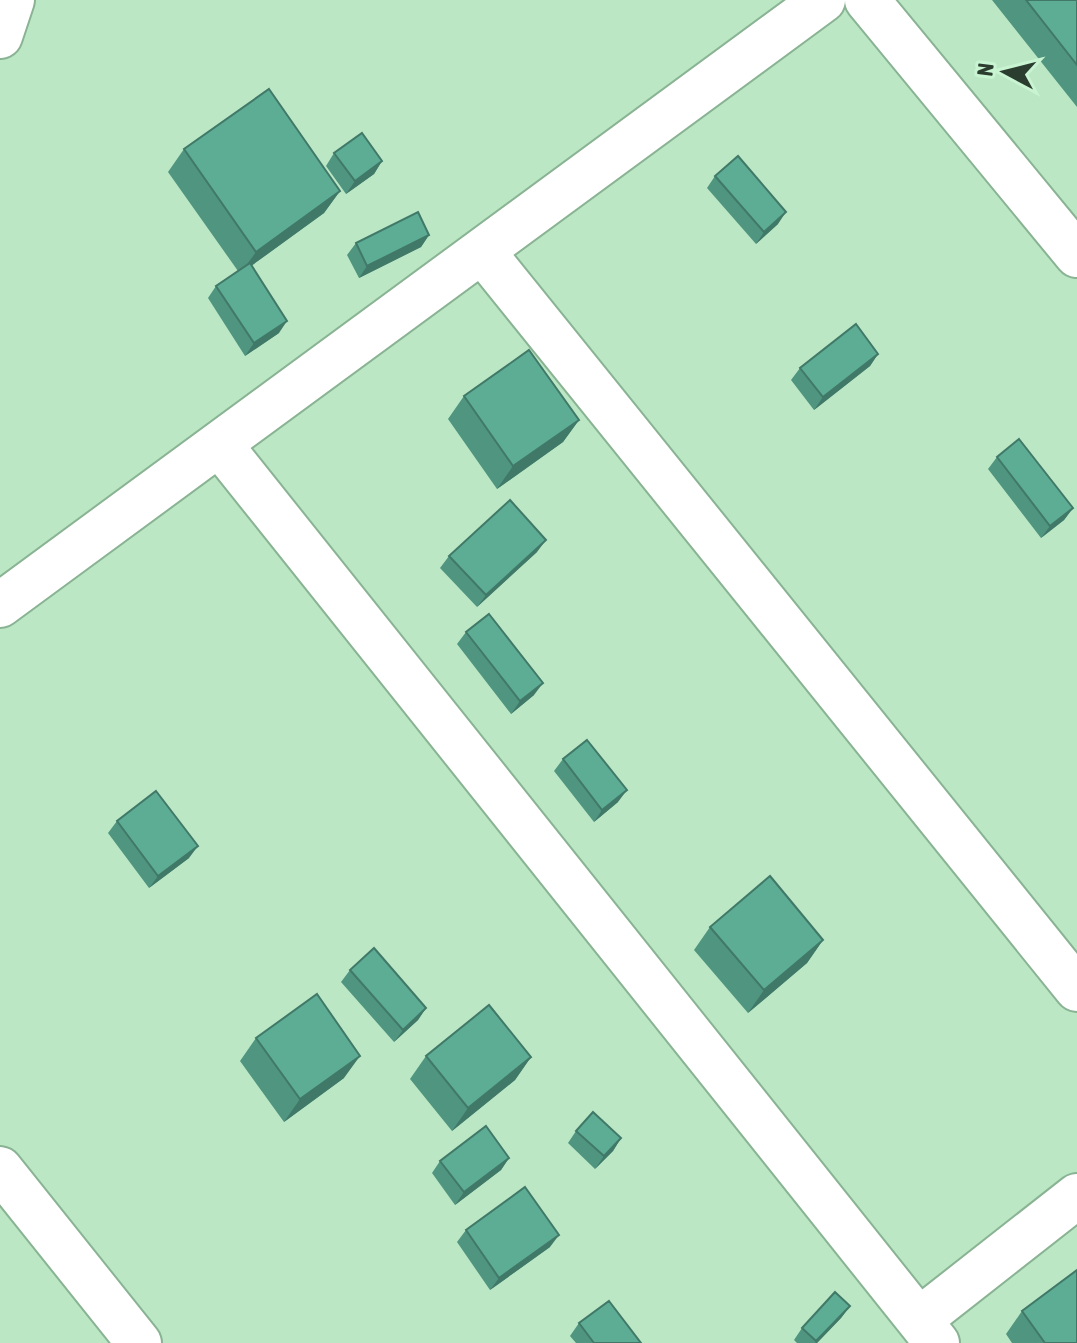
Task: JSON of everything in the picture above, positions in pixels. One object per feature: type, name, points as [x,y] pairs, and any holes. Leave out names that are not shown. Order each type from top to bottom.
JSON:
[{"type":"street","points":[[0,36],[12,0]]},
{"type":"street","points":[[0,605],[823,0]]},
{"type":"street","points":[[867,0],[1077,255]]},
{"type":"street","points":[[482,251],[1077,989]]},
{"type":"street","points":[[220,445],[928,1332],[1077,1196]]},
{"type":"street","points":[[0,1169],[139,1343]]},
{"type":"building","points":[[1026,0],[1077,0],[1077,65]]},
{"type":"building","points":[[269,89],[340,191],[256,252],[184,149]]},
{"type":"building","points":[[362,133],[382,161],[355,181],[334,153]]},
{"type":"building","points":[[738,156],[786,212],[764,232],[715,176]]},
{"type":"building","points":[[418,212],[429,235],[367,266],[356,243]]},
{"type":"building","points":[[250,263],[287,321],[254,343],[216,286]]},
{"type":"building","points":[[856,324],[878,354],[823,397],[800,368]]},
{"type":"building","points":[[529,350],[579,420],[513,466],[464,396]]},
{"type":"building","points":[[1019,439],[1073,508],[1050,526],[997,457]]},
{"type":"building","points":[[510,500],[546,540],[486,595],[449,556]]},
{"type":"building","points":[[489,614],[543,683],[520,701],[466,632]]},
{"type":"building","points":[[587,740],[627,790],[602,810],[563,759]]},
{"type":"building","points":[[156,791],[198,846],[158,876],[117,821]]},
{"type":"building","points":[[770,876],[823,940],[764,990],[710,927]]},
{"type":"building","points":[[374,948],[426,1008],[403,1030],[350,970]]},
{"type":"building","points":[[317,994],[360,1056],[300,1099],[256,1038]]},
{"type":"building","points":[[489,1005],[531,1057],[468,1108],[426,1056]]},
{"type":"building","points":[[593,1112],[621,1138],[604,1156],[576,1131]]},
{"type":"building","points":[[486,1126],[509,1158],[464,1192],[440,1161]]},
{"type":"building","points":[[525,1187],[559,1235],[499,1278],[466,1230]]},
{"type":"building","points":[[1077,1270],[1077,1343],[1045,1343],[1022,1311]]},
{"type":"building","points":[[835,1292],[850,1306],[816,1341],[802,1328]]},
{"type":"building","points":[[609,1301],[641,1343],[594,1343],[579,1323]]}]
